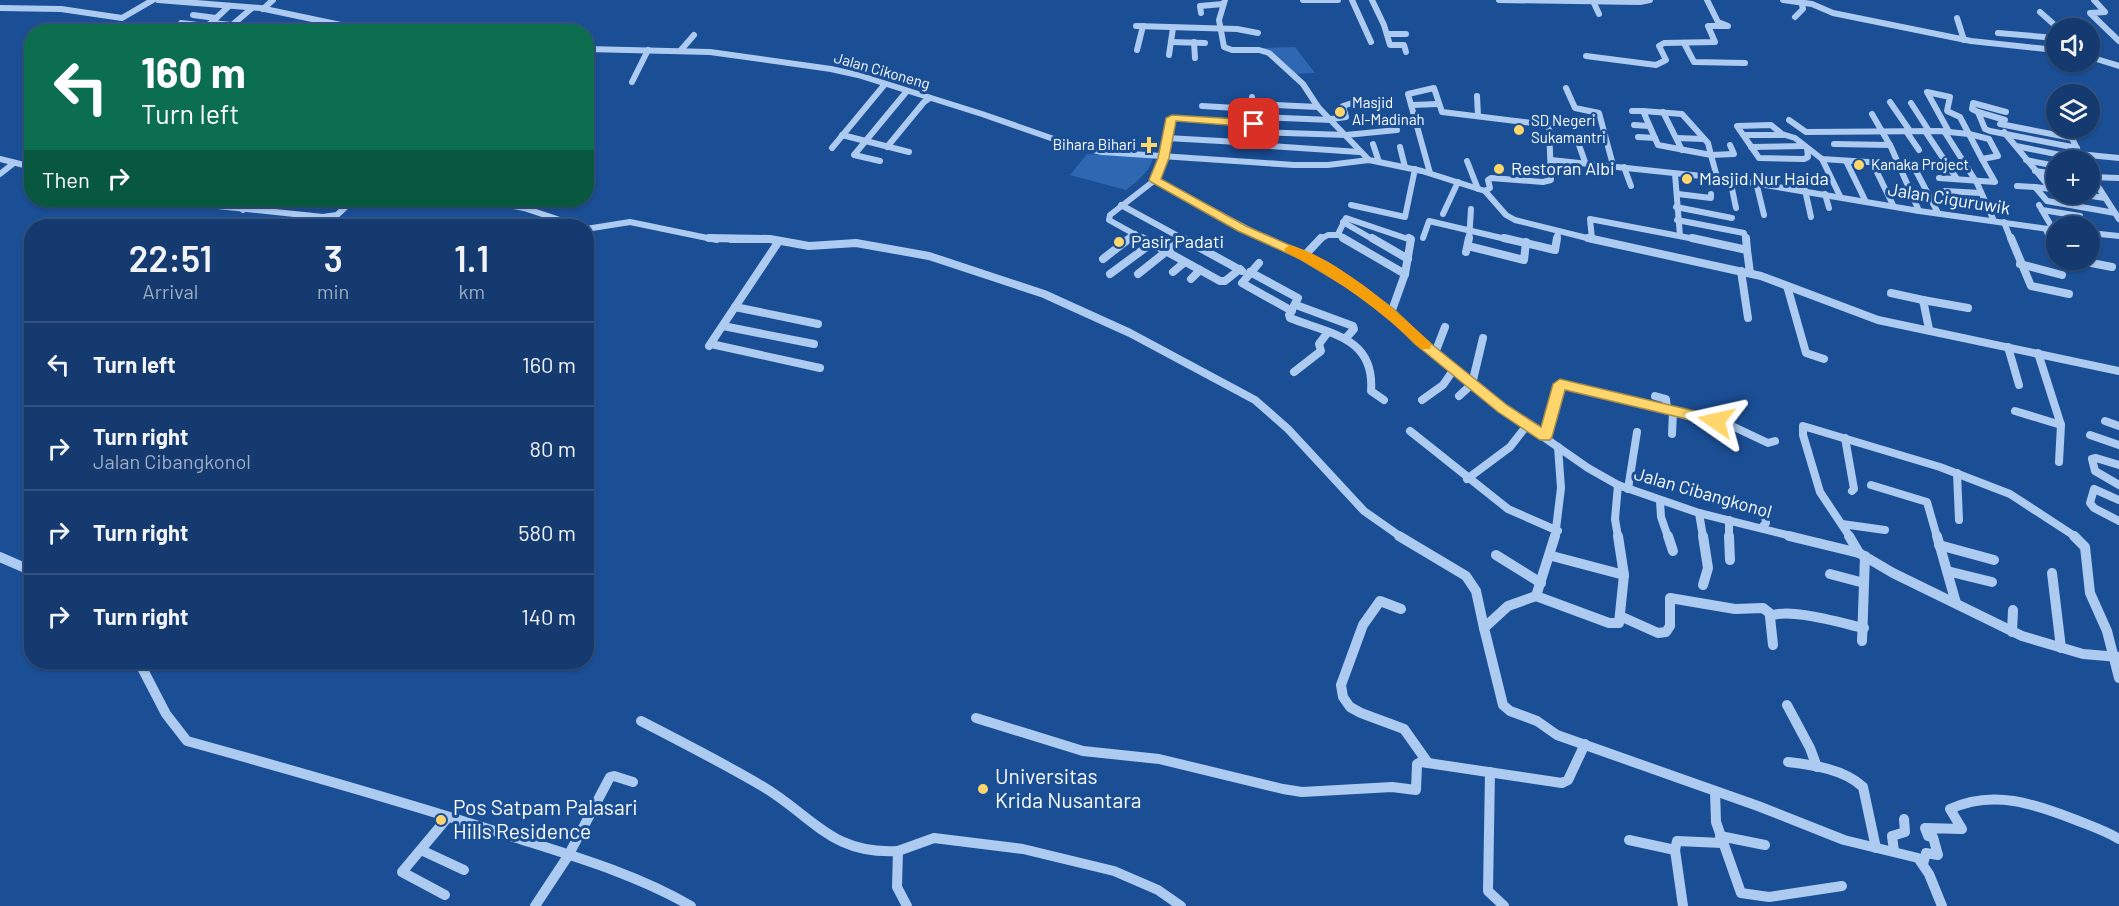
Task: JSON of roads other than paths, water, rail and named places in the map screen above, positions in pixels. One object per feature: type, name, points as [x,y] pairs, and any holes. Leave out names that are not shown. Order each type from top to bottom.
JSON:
[{"type":"street","points":[[0,8],[64,9],[122,18],[153,0]]},
{"type":"street","points":[[158,0],[263,9],[332,24]]},
{"type":"street","points":[[263,9],[273,0]]},
{"type":"street","points":[[1305,0],[1338,0]]},
{"type":"street","points":[[1352,0],[1371,42]]},
{"type":"street","points":[[1372,0],[1390,45],[1404,45],[1406,52]]},
{"type":"street","points":[[1499,0],[1593,2],[1650,0]]},
{"type":"street","points":[[1586,56],[1656,65],[1666,60],[1659,45],[1676,41],[1715,42],[1708,26],[1728,26],[1718,22],[1707,0]]},
{"type":"street","points":[[1783,0],[1802,1],[1833,13],[1964,40],[2046,50]]},
{"type":"street","points":[[1821,8],[1822,0]]},
{"type":"street","points":[[2094,0],[2105,12],[2090,13],[2119,41]]},
{"type":"street","points":[[1796,17],[1802,12],[1802,1]]},
{"type":"street","points":[[1201,12],[1200,6],[1224,2],[1219,20],[1224,47],[1232,50],[1259,50],[1269,53],[1303,84],[1318,107],[1369,160],[1415,169],[1482,190],[1490,188],[1488,180],[1493,178],[1551,181],[1549,125],[1442,112],[1438,104],[1436,89],[1433,88],[1408,94],[1430,173]]},
{"type":"street","points":[[1593,2],[1599,14]]},
{"type":"street","points":[[278,12],[291,5]]},
{"type":"street","points":[[208,24],[229,6]]},
{"type":"street","points":[[232,24],[252,8]]},
{"type":"street","points":[[2040,12],[2046,19]]},
{"type":"street","points":[[193,15],[227,24]]},
{"type":"street","points":[[1957,18],[1964,40]]},
{"type":"street","points":[[181,23],[187,24]]},
{"type":"street","points":[[1137,50],[1140,26],[1258,33]]},
{"type":"street","points":[[1169,55],[1173,28]]},
{"type":"street","points":[[1998,33],[2046,37]]},
{"type":"street","points":[[1387,34],[1406,34]]},
{"type":"street","points":[[681,51],[694,35]]},
{"type":"street","points":[[1171,42],[1205,43]]},
{"type":"street","points":[[1194,42],[1195,58]]},
{"type":"street","points":[[1684,43],[1694,62],[1745,63]]},
{"type":"street","name":"Jalan Cikoneng","points":[[594,49],[681,51],[808,65],[858,75],[1071,145],[1101,152],[1163,158],[1313,166],[1369,160]]},
{"type":"street","points":[[2035,49],[2042,55]]},
{"type":"street","points":[[632,82],[648,50]]},
{"type":"street","points":[[2100,60],[2119,66]]},
{"type":"street","points":[[832,148],[885,84]]},
{"type":"street","points":[[1566,88],[1574,107],[1599,113],[1613,165]]},
{"type":"street","points":[[880,161],[854,155],[907,91]]},
{"type":"street","points":[[1939,178],[1975,180],[1996,182],[1960,117],[1947,111],[1950,97],[1927,93],[1975,180],[1994,221]]},
{"type":"street","points":[[1477,96],[1478,116]]},
{"type":"street","points":[[887,147],[924,102],[930,98]]},
{"type":"street","points":[[1240,269],[1223,282],[1108,218],[1155,180],[1163,158],[1172,118],[1331,120],[1346,117],[1343,106],[1355,102]]},
{"type":"street","points":[[1890,102],[1919,150]]},
{"type":"street","points":[[1202,106],[1253,103],[1318,107]]},
{"type":"street","points":[[1253,103],[1257,162]]},
{"type":"street","points":[[1911,103],[1956,179]]},
{"type":"street","points":[[2046,132],[2004,123],[1972,109],[1973,103],[2006,110],[2004,123],[2004,133],[2046,182]]},
{"type":"street","points":[[1412,105],[1438,104]]},
{"type":"street","points":[[1632,111],[1683,115],[1708,143],[1717,177]]},
{"type":"street","points":[[1642,111],[1659,146],[1711,154],[1734,154],[1730,145]]},
{"type":"street","points":[[1663,112],[1682,150]]},
{"type":"street","points":[[1978,112],[1986,129],[2063,150]]},
{"type":"street","points":[[1872,114],[1883,130],[1919,211]]},
{"type":"street","points":[[1789,120],[1806,132],[1850,128],[1947,131],[1968,134],[1989,139],[1998,156],[1982,159]]},
{"type":"street","points":[[1784,135],[1768,124],[1738,125],[1757,158],[1804,159],[1808,157],[1805,148]]},
{"type":"street","points":[[1634,125],[1649,126]]},
{"type":"street","points":[[1255,132],[1347,135],[1397,130]]},
{"type":"street","points":[[842,135],[909,152]]},
{"type":"street","points":[[1744,135],[1784,135],[1795,138],[1822,159],[1899,164]]},
{"type":"street","points":[[1638,137],[1654,138]]},
{"type":"street","points":[[1167,138],[1359,152]]},
{"type":"street","points":[[1677,138],[1703,139]]},
{"type":"street","points":[[2072,138],[2078,150]]},
{"type":"street","points":[[1372,144],[1378,154],[1379,162]]},
{"type":"street","points":[[1834,144],[1890,145]]},
{"type":"street","points":[[1579,145],[1586,162]]},
{"type":"street","points":[[2016,146],[2046,150]]},
{"type":"street","points":[[1400,147],[1405,167]]},
{"type":"street","points":[[1751,147],[1805,148]]},
{"type":"street","points":[[2100,157],[2119,158]]},
{"type":"street","points":[[0,159],[24,166]]},
{"type":"street","points":[[1822,159],[1840,196]]},
{"type":"street","name":"Jalan Ciguruwik","points":[[1551,160],[1730,178],[1919,211],[2046,228]]},
{"type":"street","points":[[2026,160],[2046,164]]},
{"type":"street","points":[[1846,161],[1865,200]]},
{"type":"street","points":[[1467,162],[1482,190],[1511,218],[1592,239],[1750,273],[1871,318],[2119,371]]},
{"type":"street","points":[[1872,162],[1893,205]]},
{"type":"street","points":[[0,174],[14,164]]},
{"type":"street","points":[[1914,166],[1938,213]]},
{"type":"street","points":[[1624,167],[1630,186]]},
{"type":"street","points":[[1351,205],[1405,217],[1415,169]]},
{"type":"street","points":[[2035,171],[2046,173]]},
{"type":"street","points":[[1675,174],[1680,236]]},
{"type":"street","points":[[2100,177],[2118,178]]},
{"type":"street","points":[[1730,178],[1736,208]]},
{"type":"street","name":"Jalan Cibangkonol","points":[[1155,180],[1242,228],[1304,256],[1358,288],[1391,313],[1502,408],[1617,485],[1699,513],[1862,555],[1893,573],[2012,632],[2083,654],[2116,657]]},
{"type":"street","points":[[1443,214],[1458,182]]},
{"type":"street","points":[[1756,182],[1764,216]]},
{"type":"street","points":[[2017,186],[2046,188]]},
{"type":"street","points":[[2036,186],[2043,198],[2051,202],[2117,216]]},
{"type":"street","points":[[1804,190],[1811,217]]},
{"type":"street","points":[[2100,190],[2117,216]]},
{"type":"street","points":[[1945,191],[1981,193]]},
{"type":"street","points":[[1677,194],[1711,198],[1711,194]]},
{"type":"street","points":[[1824,194],[1829,208]]},
{"type":"street","points":[[2100,197],[2105,198]]},
{"type":"street","points":[[1122,205],[1182,239],[1295,295],[1298,299],[1289,315],[1292,319],[1346,338],[1359,350],[1371,371],[1371,391],[1384,400]]},
{"type":"street","points":[[222,207],[297,215],[337,215],[346,207]]},
{"type":"street","points":[[243,210],[247,207]]},
{"type":"street","points":[[297,215],[304,207]]},
{"type":"street","points":[[519,207],[557,219]]},
{"type":"street","points":[[1676,207],[1732,218]]},
{"type":"street","points":[[2046,218],[2040,208],[2080,216]]},
{"type":"street","points":[[1471,209],[1471,231],[1467,249],[1524,260],[1526,242]]},
{"type":"street","points":[[1338,235],[1343,222],[1350,217],[1408,237],[1411,241],[1404,274],[1391,313]]},
{"type":"street","points":[[1592,239],[1590,219],[1747,249]]},
{"type":"street","points":[[1677,220],[1744,233],[1750,273]]},
{"type":"street","points":[[1423,238],[1430,221],[1555,250],[1558,231]]},
{"type":"street","points":[[594,228],[630,222],[705,238],[779,241],[809,246],[856,243],[944,260],[1044,294],[1130,333],[1255,400],[1288,429],[1365,511],[1408,542],[1466,576],[1476,591],[1503,705],[1510,711],[1537,721],[1557,735],[1844,840],[1918,858],[1942,906]]},
{"type":"street","points":[[1343,222],[1408,259]]},
{"type":"street","points":[[2004,222],[2022,267],[2033,287],[2069,294]]},
{"type":"street","points":[[1304,256],[1326,234],[1331,233],[1404,274]]},
{"type":"street","points":[[1103,259],[1135,234]]},
{"type":"street","points":[[2100,234],[2119,236]]},
{"type":"street","points":[[1138,274],[1182,239]]},
{"type":"street","points":[[779,241],[710,345],[820,368]]},
{"type":"street","points":[[1110,274],[1152,243]]},
{"type":"street","points":[[1173,272],[1185,262]]},
{"type":"street","points":[[1259,263],[1242,280],[1243,284],[1294,308],[1353,326],[1354,329],[1346,338]]},
{"type":"street","points":[[2100,265],[2112,267]]},
{"type":"street","points":[[1191,279],[1200,270]]},
{"type":"street","points":[[1741,272],[1748,318]]},
{"type":"street","points":[[1787,286],[1806,353],[1824,359]]},
{"type":"street","points":[[1891,293],[1968,308]]},
{"type":"street","points":[[1923,300],[1929,329]]},
{"type":"street","points":[[735,307],[818,324]]},
{"type":"street","points":[[723,326],[814,344]]},
{"type":"street","points":[[1435,353],[1444,327]]},
{"type":"street","points":[[1294,372],[1321,351],[1319,344],[1328,332]]},
{"type":"street","points":[[1459,396],[1472,384],[1484,338]]},
{"type":"street","points":[[2008,347],[2019,385]]},
{"type":"street","points":[[2038,352],[2061,425],[2059,462]]},
{"type":"street","points":[[1422,400],[1443,385],[1454,369]]},
{"type":"street","points":[[1545,437],[1560,384],[1703,420],[1706,418],[1726,424],[1768,443],[1775,441]]},
{"type":"street","points":[[1655,396],[1666,399],[1672,434]]},
{"type":"street","points":[[2014,411],[2061,425]]},
{"type":"street","points":[[2105,421],[2119,426]]},
{"type":"street","points":[[1467,479],[1510,447],[1528,424]]},
{"type":"street","points":[[1862,640],[1864,583],[1862,555],[1820,492],[1803,435],[1803,426],[1957,473],[2018,498],[2083,543],[2090,593],[2116,657],[2119,678]]},
{"type":"street","points":[[1410,431],[1467,479],[1508,509],[1558,531]]},
{"type":"street","points":[[1628,489],[1637,432]]},
{"type":"street","points":[[2090,435],[2119,445]]},
{"type":"street","points":[[1845,438],[1854,490],[1852,491]]},
{"type":"street","points":[[1536,596],[1552,556],[1558,531],[1562,476],[1558,447]]},
{"type":"street","points":[[2119,465],[2096,458],[2092,459],[2095,471],[2119,485]]},
{"type":"street","points":[[1957,473],[1959,520]]},
{"type":"street","points":[[1484,628],[1508,606],[1536,596],[1614,624],[1619,623],[1624,575],[1616,519],[1617,485]]},
{"type":"street","points":[[1871,485],[1926,497],[1956,603]]},
{"type":"street","points":[[2119,500],[2094,489],[2090,502],[2094,508],[2119,521]]},
{"type":"street","points":[[1660,501],[1661,517],[1673,551]]},
{"type":"street","points":[[1761,528],[1766,523],[1764,509]]},
{"type":"street","points":[[1699,513],[1708,568],[1703,585]]},
{"type":"street","points":[[1729,520],[1730,560]]},
{"type":"street","points":[[1842,524],[1885,530]]},
{"type":"street","points":[[1939,545],[1994,560]]},
{"type":"street","points":[[1496,555],[1512,563],[1523,574],[1541,583]]},
{"type":"street","points":[[1552,556],[1624,575]]},
{"type":"street","points":[[0,558],[24,568]]},
{"type":"street","points":[[1947,571],[1992,582]]},
{"type":"street","points":[[2052,573],[2061,648]]},
{"type":"street","points":[[1830,574],[1864,583]]},
{"type":"street","points":[[1620,616],[1658,633],[1666,632],[1670,626],[1670,598],[1734,609],[1762,608],[1772,615],[1795,614],[1864,628]]},
{"type":"street","points":[[1401,609],[1380,601],[1363,625],[1341,685],[1342,697],[1350,707],[1361,713],[1404,729],[1428,763]]},
{"type":"street","points":[[2012,632],[2013,610]]},
{"type":"street","points":[[1772,615],[1770,617],[1773,645]]},
{"type":"street","points":[[143,669],[168,716],[187,741],[387,797],[605,866],[691,906]]},
{"type":"street","points":[[1787,705],[1810,748],[1816,767]]},
{"type":"street","points":[[976,718],[1083,751],[1159,759],[1244,782],[1302,792],[1392,787],[1416,790],[1418,763],[1562,783],[1568,780],[1586,744]]},
{"type":"street","points":[[641,721],[741,772],[788,803],[830,837],[873,852],[898,851],[934,838],[1023,849],[1114,871],[1158,890],[1181,906]]},
{"type":"street","points":[[1788,762],[1854,778],[1860,783],[1876,848]]},
{"type":"street","points":[[1490,772],[1488,891],[1504,906]]},
{"type":"street","points":[[535,906],[568,856],[610,777],[614,776],[633,782]]},
{"type":"street","points":[[1715,791],[1716,822],[1721,839],[1738,888],[1746,895],[1768,897],[1842,886]]},
{"type":"street","points":[[1923,864],[1926,853],[1938,855],[1933,837],[1928,836],[1925,828],[1962,829],[1950,809],[1961,802],[1991,799],[2023,802],[2119,839]]},
{"type":"street","points":[[446,895],[402,873],[448,817]]},
{"type":"street","points":[[1894,851],[1892,836],[1905,832],[1904,819]]},
{"type":"street","points":[[1683,906],[1675,850],[1677,841],[1721,839],[1765,845]]},
{"type":"street","points":[[1629,840],[1675,850]]},
{"type":"street","points":[[421,850],[464,870]]},
{"type":"street","points":[[898,851],[897,890],[907,906]]},
{"type":"place","name":"Masjid Al-Madinah","points":[[1340,112]]},
{"type":"place","name":"SD Negeri Sukamantri","points":[[1519,130]]},
{"type":"place","name":"Bihara Bihari","points":[[1149,145]]},
{"type":"place","name":"Kanaka Project","points":[[1859,165]]},
{"type":"place","name":"Restoran Albi","points":[[1499,169]]},
{"type":"place","name":"Masjid Nur Haida","points":[[1687,179]]},
{"type":"place","name":"Pasir Padati","points":[[1119,242]]},
{"type":"place","name":"Universitas Krida Nusantara","points":[[983,789]]},
{"type":"place","name":"Pos Satpam Palasari Hills Residence","points":[[441,820]]}]
